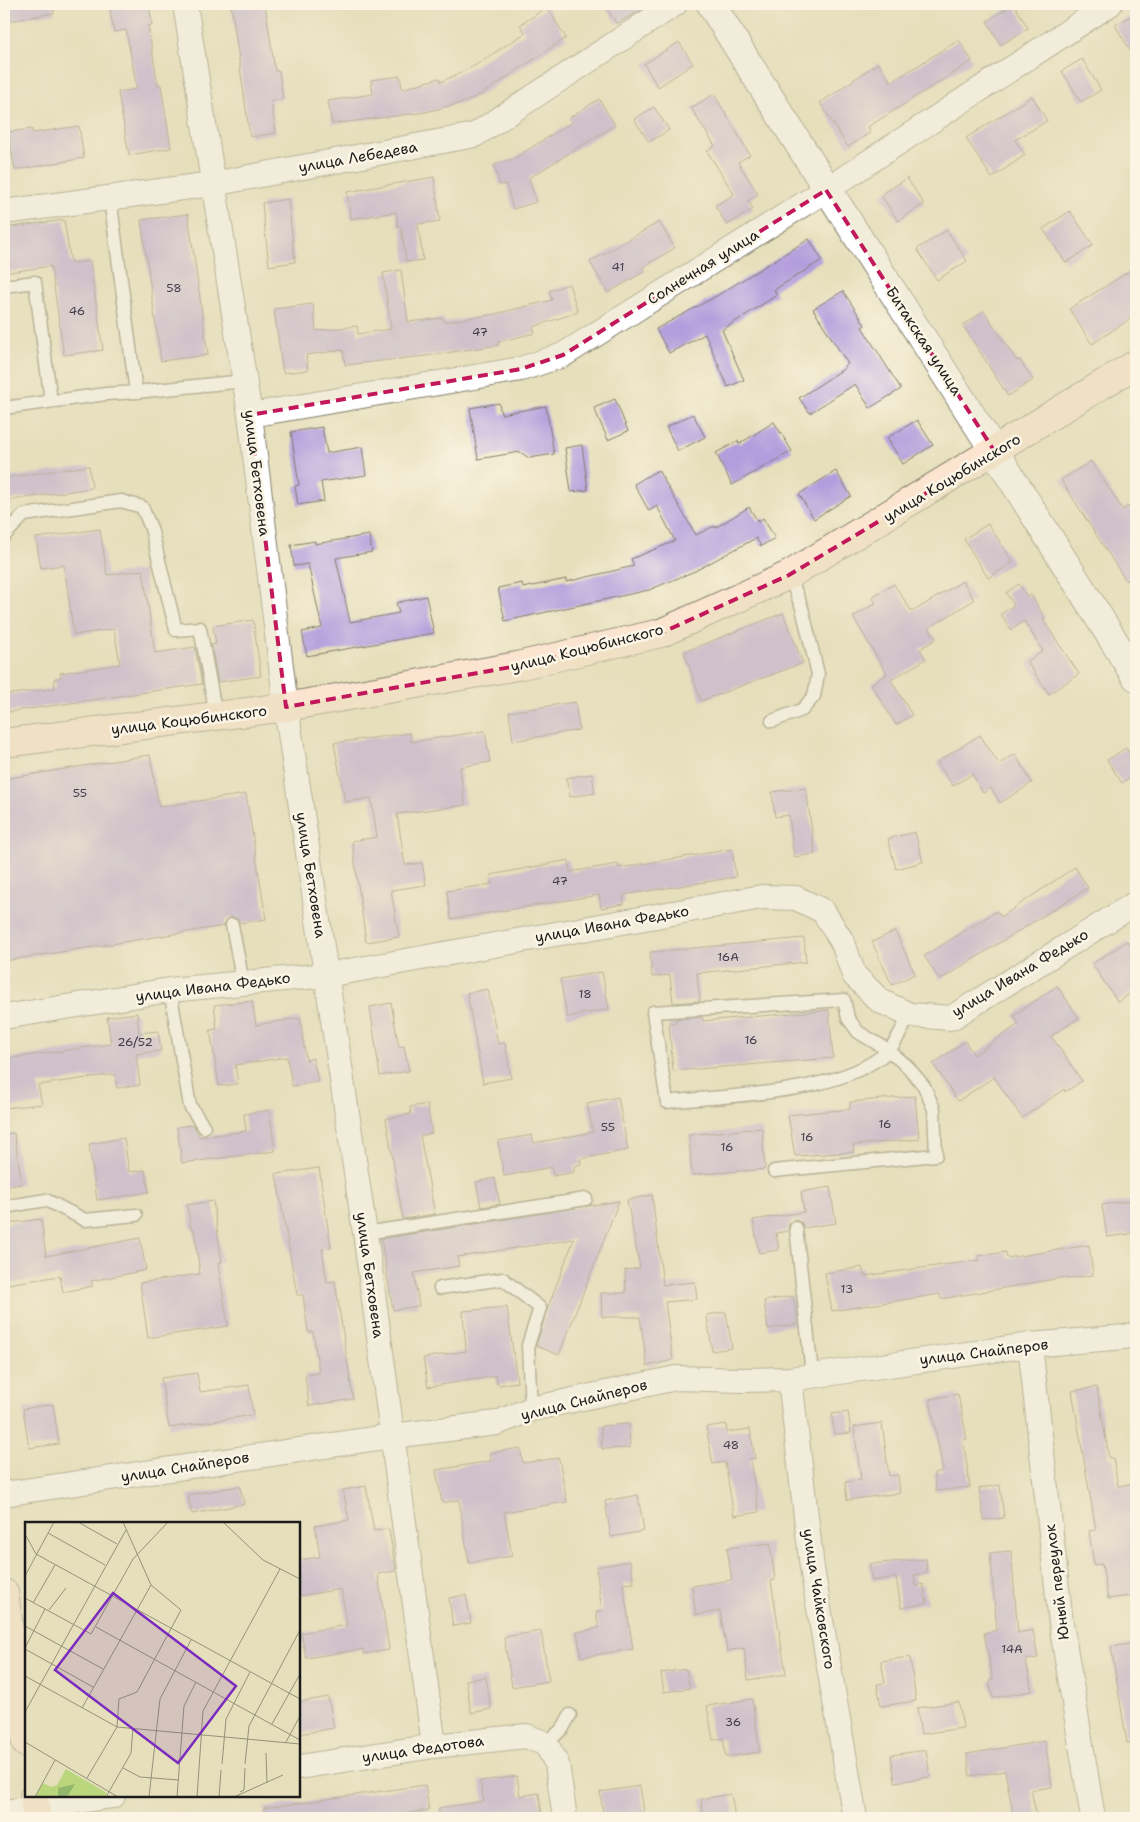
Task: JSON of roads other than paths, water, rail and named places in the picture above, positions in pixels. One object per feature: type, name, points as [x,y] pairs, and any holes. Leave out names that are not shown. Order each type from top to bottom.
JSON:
[{"type":"main road","name":"улица Коцюбинского","points":[[4,743],[286,707],[517,666],[661,633],[789,575],[995,452],[1136,364]]},
{"type":"main road","points":[[4,1592],[25,1736]]},
{"type":"street","name":"улица Бетховена","points":[[185,4],[250,415],[286,707],[365,1233],[434,1746]]},
{"type":"street","name":"улица Лебедева","points":[[4,212],[212,184],[475,135],[675,4]]},
{"type":"street","name":"Битакская улица","points":[[711,4],[826,190],[1135,674]]},
{"type":"street","name":"Солнечная улица","points":[[250,415],[521,369],[563,355],[826,190],[1110,4]]},
{"type":"street","name":"улица Ивана Федько","points":[[4,1018],[170,990],[327,975],[762,897],[796,898],[823,910],[843,943],[854,975],[880,1001],[910,1015],[951,1018],[1136,903]]},
{"type":"street","name":"улица Снайперов","points":[[4,1494],[392,1436],[497,1423],[531,1409],[676,1378],[741,1380],[801,1376],[1030,1345],[1125,1337],[1136,1334]]},
{"type":"street","name":"Юный переулок","points":[[1030,1345],[1061,1623],[1093,1818]]},
{"type":"street","name":"улица Чайковского","points":[[801,1376],[812,1568],[855,1818]]},
{"type":"street","name":"улица Федотова","points":[[300,1767],[434,1746],[526,1736],[546,1744]]},
{"type":"street","points":[[546,1744],[557,1764],[565,1818]]},
{"type":"street","points":[[4,1812],[106,1797]]},
{"type":"lane","points":[[110,198],[136,392]]},
{"type":"lane","points":[[4,286],[35,282],[51,401]]},
{"type":"lane","points":[[4,408],[51,401],[244,381]]},
{"type":"lane","points":[[4,536],[24,515],[121,501],[142,507],[151,528],[176,630],[200,628],[216,716]]},
{"type":"lane","points":[[772,721],[802,710],[814,696],[818,674],[802,608],[789,575]]},
{"type":"lane","points":[[232,924],[243,983]]},
{"type":"lane","points":[[170,990],[190,1106],[204,1127]]},
{"type":"lane","points":[[774,1171],[936,1155],[934,1109],[924,1086],[908,1067],[888,1050],[858,1032],[848,1018],[844,1000],[653,1012],[667,1102],[805,1087],[849,1075],[888,1050],[910,1015]]},
{"type":"lane","points":[[365,1233],[586,1199]]},
{"type":"lane","points":[[4,1207],[46,1200],[85,1220],[136,1215]]},
{"type":"lane","points":[[796,1228],[801,1376]]},
{"type":"lane","points":[[440,1288],[503,1279],[540,1308],[528,1345],[531,1409]]},
{"type":"lane","points":[[546,1744],[563,1728],[570,1715]]}]
